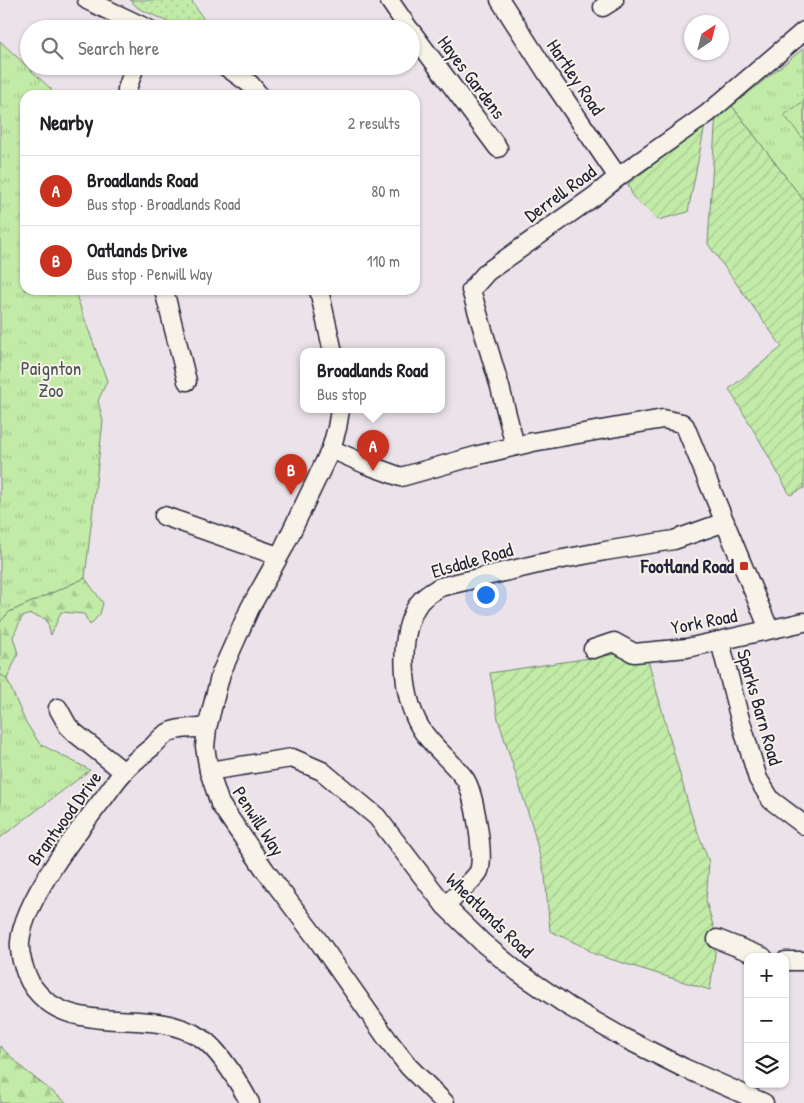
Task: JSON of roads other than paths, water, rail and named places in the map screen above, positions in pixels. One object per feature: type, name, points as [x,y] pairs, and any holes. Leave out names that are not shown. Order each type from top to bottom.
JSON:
[{"type":"street","points":[[87,0],[112,5],[135,20]]},
{"type":"street","name":"Hayes Gardens","points":[[389,0],[403,20]]},
{"type":"street","name":"Hartley Road","points":[[500,0],[618,177]]},
{"type":"street","name":"Derrell Road","points":[[516,446],[471,290],[487,272],[707,114],[804,31]]},
{"type":"street","name":"Hayes Gardens","points":[[420,43],[498,148]]},
{"type":"street","points":[[126,90],[131,75]]},
{"type":"street","points":[[238,75],[255,90]]},
{"type":"street","points":[[165,295],[187,381]]},
{"type":"street","points":[[320,295],[332,348]]},
{"type":"street","name":"Penwill Way","points":[[340,413],[331,449],[283,549],[250,608],[220,673],[207,728],[205,747],[208,771],[220,804],[265,870],[317,939],[388,1040],[409,1067],[445,1103]]},
{"type":"street","points":[[331,449],[364,464],[401,477],[516,446],[663,419],[682,423],[685,426],[769,629]]},
{"type":"street","points":[[164,516],[278,556]]},
{"type":"street","name":"Elsdale Road","points":[[445,906],[478,872],[482,857],[476,814],[466,780],[420,727],[408,697],[405,673],[405,642],[410,621],[419,603],[428,594],[440,587],[596,552],[674,540],[725,522]]},
{"type":"street","name":"York Road","points":[[593,649],[612,633],[634,653],[686,648],[804,622]]},
{"type":"street","name":"Sparks Barn Road","points":[[720,641],[758,780],[771,800],[804,825]]},
{"type":"street","points":[[58,708],[75,734],[124,772]]},
{"type":"street","name":"Brantwood Drive","points":[[207,728],[186,729],[166,733],[124,772],[92,813],[32,903],[22,929],[20,944],[26,974],[37,994],[60,1011],[95,1018],[142,1020],[180,1027],[202,1038],[219,1056],[237,1080],[250,1103]]},
{"type":"street","name":"Wheatlands Road","points":[[208,771],[292,758],[322,771],[377,817],[445,906],[483,943],[518,972],[568,1006],[624,1038],[764,1103]]},
{"type":"street","points":[[717,939],[753,953]]},
{"type":"street","points":[[789,961],[804,961]]},
{"type":"place","name":"Broadlands Road","points":[[373,471]]},
{"type":"place","name":"Oatlands Drive","points":[[291,495]]},
{"type":"place","name":"Footland Road","points":[[744,566]]},
{"type":"park label","name":"Paignton Zoo","points":[[51,379]]}]
